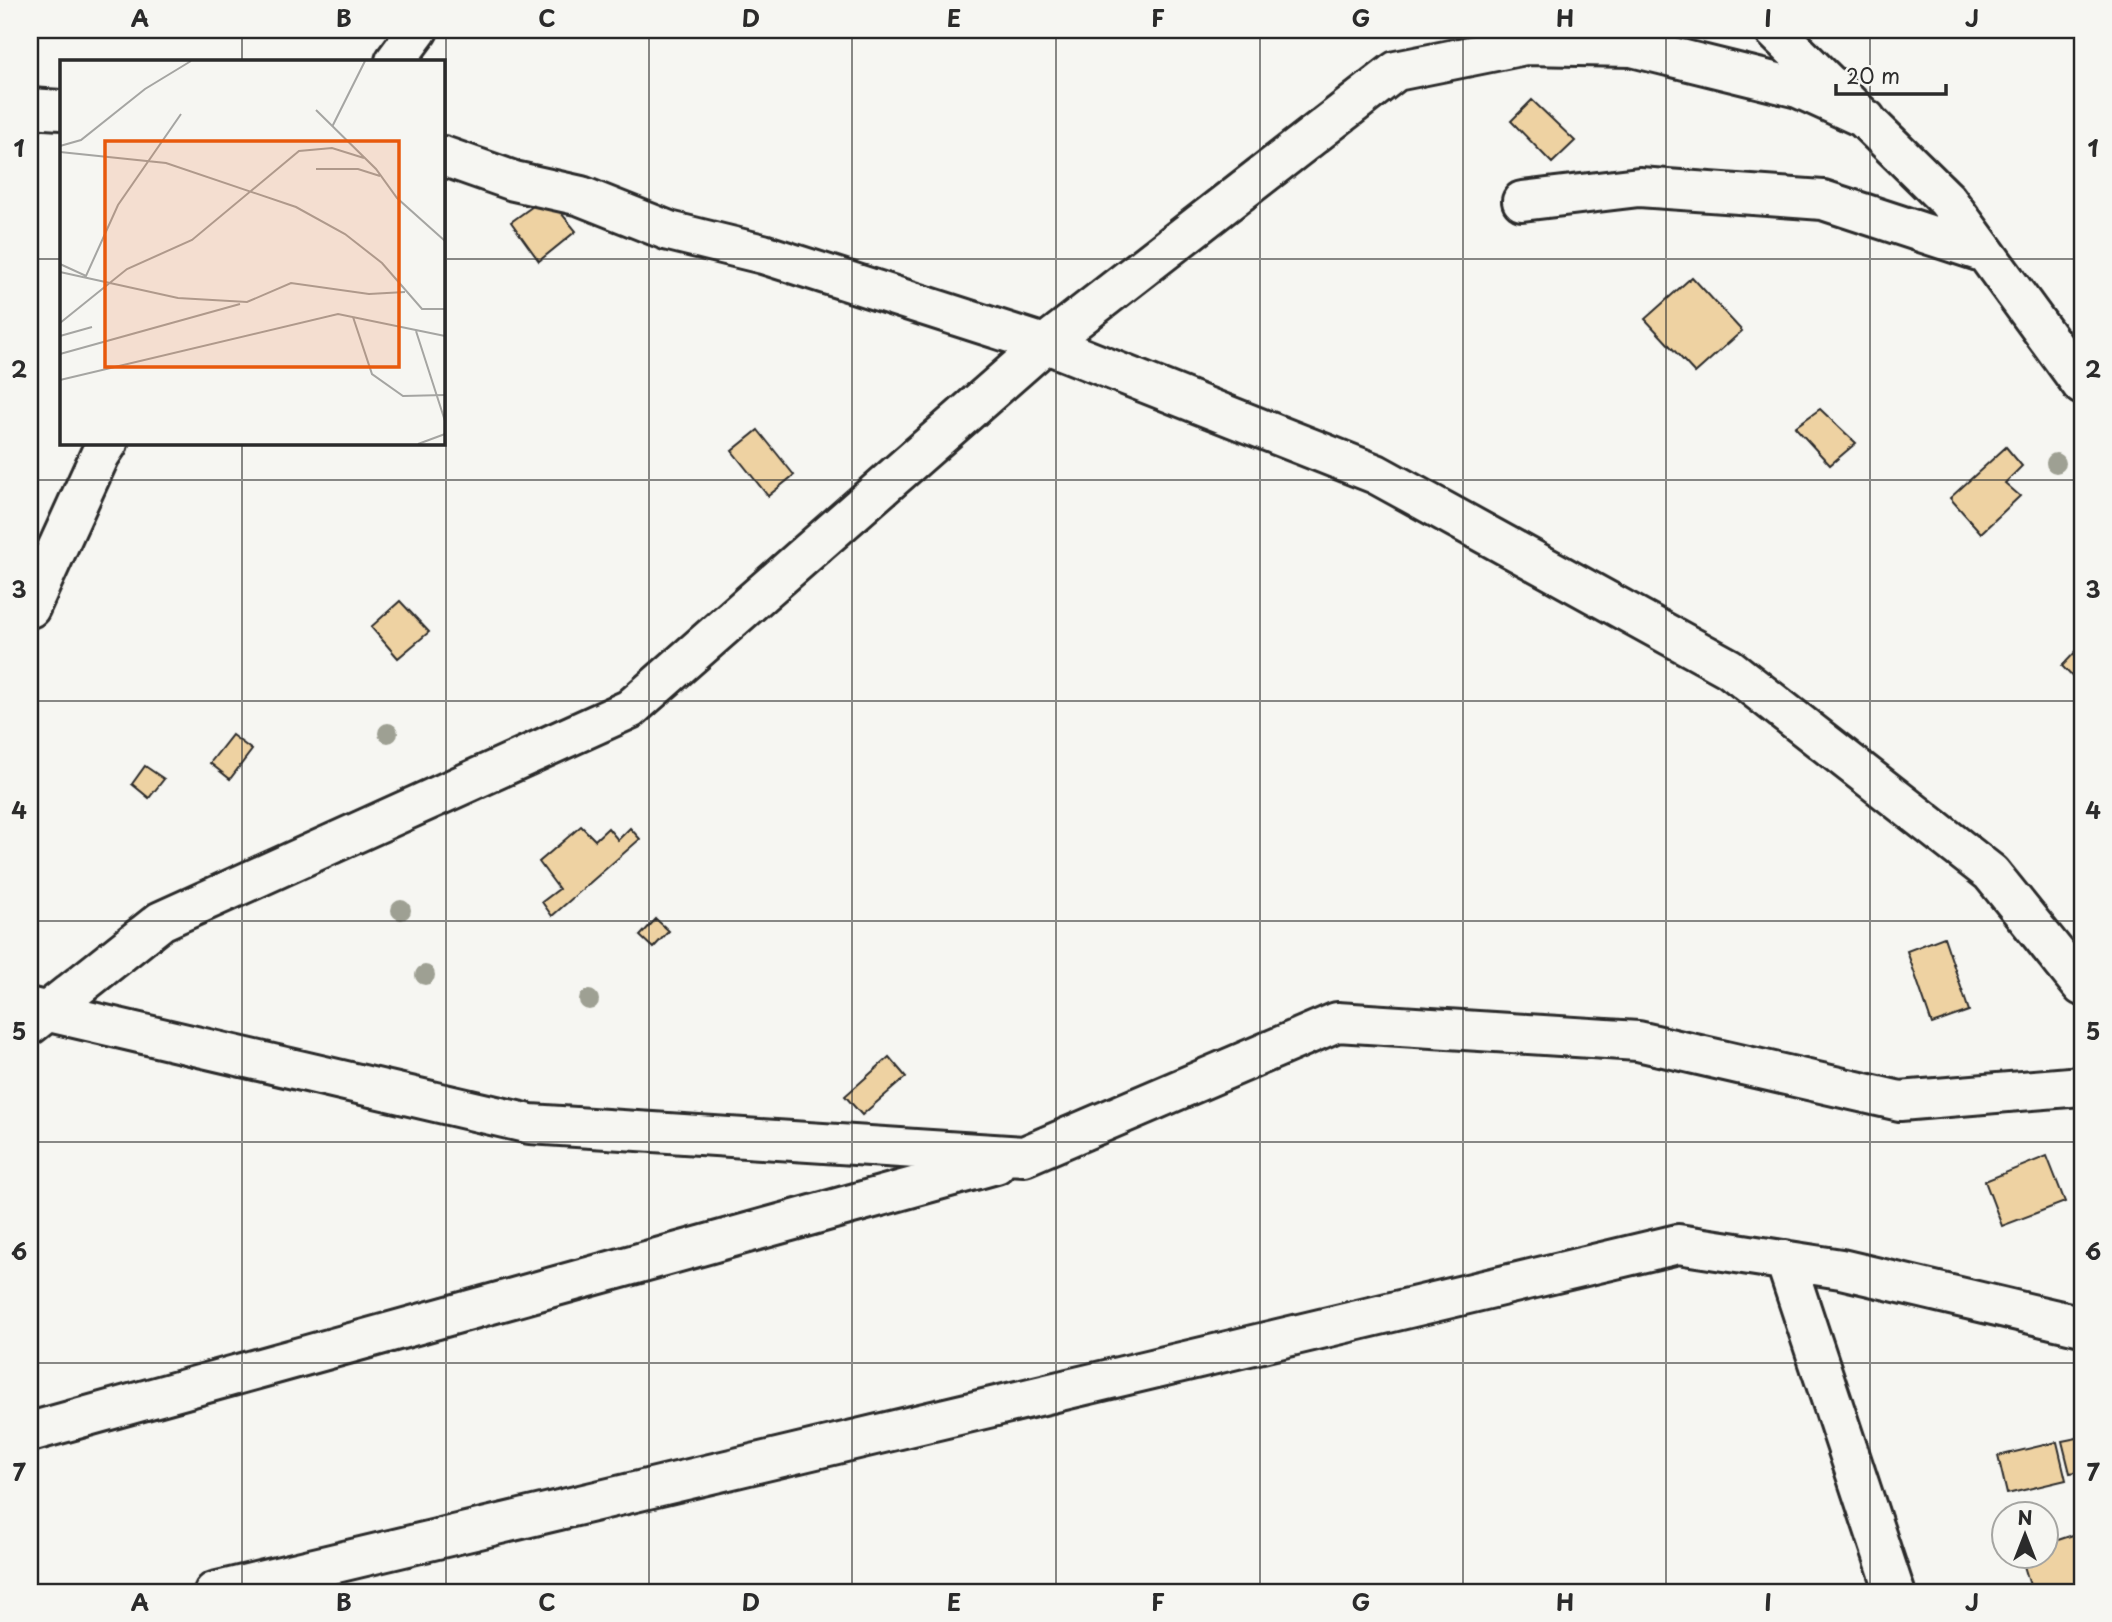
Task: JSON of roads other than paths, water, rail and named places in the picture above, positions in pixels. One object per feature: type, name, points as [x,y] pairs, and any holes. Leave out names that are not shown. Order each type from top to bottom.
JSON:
[{"type":"street","points":[[396,60],[418,30]]},
{"type":"street","points":[[1774,30],[1947,200],[2082,385]]},
{"type":"street","points":[[36,1014],[161,921],[629,709],[1045,344],[1396,71],[1525,45],[1632,47],[1798,88],[1866,119]]},
{"type":"street","points":[[30,108],[60,110]]},
{"type":"street","points":[[444,156],[514,181],[581,196],[669,231],[763,254],[1045,344],[1376,474],[1729,668],[1991,873],[2082,986]]},
{"type":"street","points":[[1522,201],[1639,187],[1823,200],[1985,253]]},
{"type":"street","points":[[30,608],[107,444]]},
{"type":"street","points":[[36,1014],[530,1124],[1024,1156]]},
{"type":"street","points":[[30,1432],[1024,1156],[1337,1022],[1638,1041],[1900,1101],[2082,1086]]},
{"type":"street","points":[[214,1592],[1678,1244],[1841,1269],[2082,1326]]},
{"type":"street","points":[[1785,1260],[1895,1592]]}]
